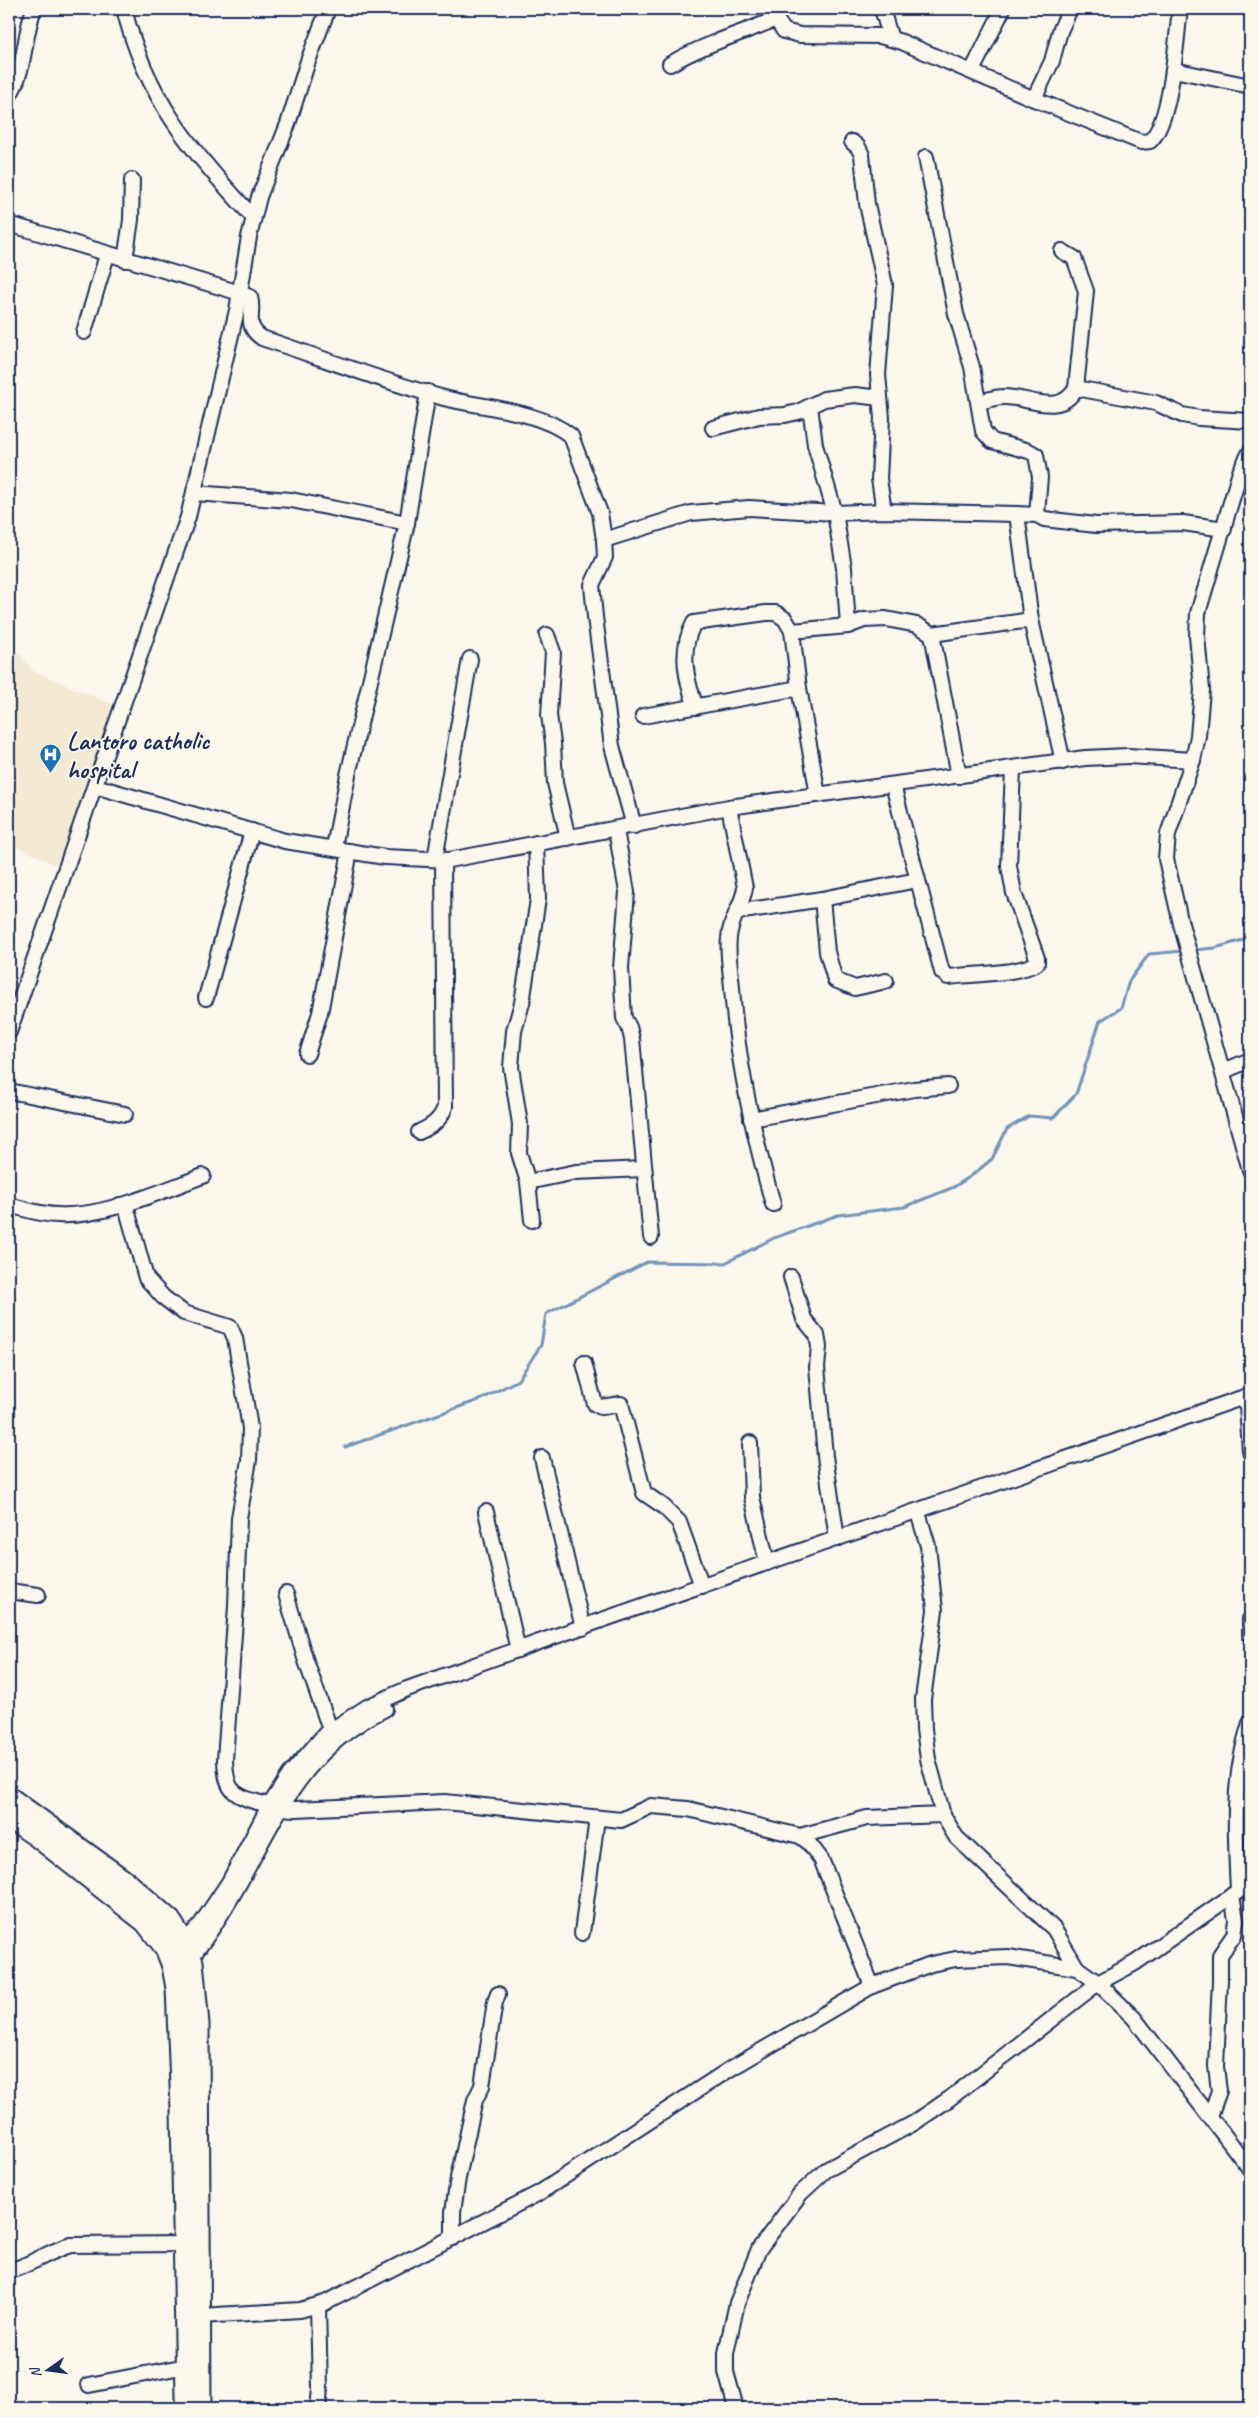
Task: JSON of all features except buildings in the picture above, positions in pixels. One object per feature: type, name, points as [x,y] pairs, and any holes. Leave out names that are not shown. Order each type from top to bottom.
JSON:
[{"type":"highway","points":[[9,1798],[128,1884],[170,1921],[188,1950],[198,2014],[183,2244],[187,2408]]},
{"type":"highway","points":[[9,1817],[146,1922],[166,1948],[177,1988],[191,2109],[201,2316],[200,2408]]},
{"type":"street","points":[[9,96],[23,61],[34,9]]},
{"type":"street","points":[[124,9],[131,35],[160,104],[186,142],[253,217]]},
{"type":"street","points":[[9,1032],[174,562],[194,493],[240,293],[253,217],[328,9]]},
{"type":"street","points":[[882,9],[891,39]]},
{"type":"street","points":[[972,71],[1004,9]]},
{"type":"street","points":[[1034,99],[1052,61],[1060,31],[1070,9]]},
{"type":"street","points":[[670,64],[707,44],[739,34],[775,14],[784,31],[791,34],[880,36],[891,39],[972,71],[1127,138],[1141,142],[1150,141],[1159,129],[1174,70],[1180,9]]},
{"type":"street","points":[[1174,70],[1250,86]]},
{"type":"street","points":[[852,142],[862,155],[867,204],[885,284],[878,375],[882,418],[879,479],[884,511]]},
{"type":"street","points":[[926,157],[956,314],[980,402],[983,431],[992,440],[1029,451],[1036,455],[1040,477],[1037,515]]},
{"type":"street","points":[[125,260],[131,220],[132,180]]},
{"type":"street","points":[[9,224],[250,297],[252,305],[251,324],[254,332],[262,338],[428,392],[535,419],[561,428],[571,436],[600,513],[605,556],[592,585],[594,609],[612,746],[634,826]]},
{"type":"street","points":[[980,402],[1002,397],[1051,404],[1062,403],[1072,397],[1076,388],[1086,290],[1074,258],[1062,251]]},
{"type":"street","points":[[84,332],[108,254]]},
{"type":"street","points":[[1076,388],[1156,403],[1182,414],[1199,418],[1250,421]]},
{"type":"street","points":[[334,847],[348,775],[407,523],[428,392]]},
{"type":"street","points":[[713,428],[759,416],[784,415],[824,399],[855,395],[880,398]]},
{"type":"street","points":[[810,406],[815,445],[835,513],[844,568],[848,626]]},
{"type":"street","points":[[1250,452],[1240,472],[1198,613],[1197,636],[1202,690],[1198,736],[1193,760],[1172,821],[1166,847],[1168,871],[1189,955],[1224,1071],[1250,1170]]},
{"type":"street","points":[[194,493],[291,500],[407,523]]},
{"type":"street","points":[[604,540],[691,514],[749,508],[835,513],[884,511],[1017,514],[1037,515],[1044,518],[1096,525],[1183,523],[1224,529]]},
{"type":"street","points":[[1017,514],[1031,620],[1063,762]]},
{"type":"street","points":[[696,707],[684,666],[690,631],[694,623],[776,613],[785,619],[792,631],[799,688],[818,795]]},
{"type":"street","points":[[792,631],[848,626],[864,620],[886,619],[917,626],[932,634],[1031,620]]},
{"type":"street","points":[[932,634],[959,776]]},
{"type":"street","points":[[547,635],[553,652],[554,664],[549,715],[553,743],[555,783],[568,838]]},
{"type":"street","points":[[419,1132],[433,1125],[441,1117],[446,1107],[439,860],[470,659]]},
{"type":"street","points":[[643,716],[799,688]]},
{"type":"street","points":[[95,786],[286,841],[334,847],[384,857],[439,860],[470,857],[729,807],[1063,762],[1128,756],[1193,760]]},
{"type":"street","points":[[893,785],[942,972],[948,977],[1010,970],[1036,963],[1037,958],[1014,893],[1009,866],[1013,769]]},
{"type":"street","points":[[729,807],[744,888],[743,902],[731,923],[728,940],[735,1036],[751,1119],[773,1204]]},
{"type":"street","points":[[616,830],[627,892],[624,913],[622,968],[624,1018],[630,1027],[632,1039],[651,1237]]},
{"type":"street","points":[[206,998],[252,831]]},
{"type":"street","points":[[532,1220],[528,1182],[519,1154],[520,1124],[511,1067],[514,1031],[522,1003],[538,899],[536,843]]},
{"type":"street","points":[[306,1054],[320,1012],[350,851]]},
{"type":"street","points":[[736,912],[822,899],[918,880]]},
{"type":"street","points":[[822,899],[827,952],[835,980],[854,988],[886,981]]},
{"type":"street","points":[[1224,1071],[1250,1060]]},
{"type":"street","points":[[751,1119],[914,1090],[948,1086]]},
{"type":"street","points":[[9,1091],[125,1114]]},
{"type":"street","points":[[528,1182],[576,1172],[644,1169]]},
{"type":"street","points":[[9,1205],[38,1212],[71,1216],[120,1205],[203,1176]]},
{"type":"street","points":[[120,1205],[127,1210],[146,1278],[169,1303],[184,1312],[230,1327],[235,1338],[250,1428],[249,1460],[239,1518],[236,1606],[225,1771],[227,1783],[238,1796],[274,1807],[455,1802],[621,1820],[651,1806],[688,1809],[800,1836],[808,1842],[821,1859],[872,1986]]},
{"type":"street","points":[[791,1277],[804,1319],[817,1336],[820,1347],[817,1366],[824,1456],[837,1539]]},
{"type":"street","points":[[584,1363],[595,1404],[601,1407],[621,1404],[644,1493],[664,1506],[679,1522],[702,1586]]},
{"type":"street","points":[[332,1735],[412,1697],[1249,1402]]},
{"type":"street","points":[[188,1950],[234,1894],[290,1774],[332,1735],[385,1698],[837,1539],[1249,1402]]},
{"type":"street","points":[[1249,1402],[1250,1452]]},
{"type":"street","points":[[750,1444],[752,1497],[767,1563]]},
{"type":"street","points":[[542,1458],[583,1628]]},
{"type":"street","points":[[486,1512],[518,1650]]},
{"type":"street","points":[[920,1519],[928,1546],[935,1610],[923,1699],[924,1729],[928,1759],[943,1815],[956,1838],[1054,1929],[1077,1968],[1098,1983],[1134,2018],[1250,2169]]},
{"type":"street","points":[[9,1592],[38,1595]]},
{"type":"street","points":[[286,1594],[305,1658],[332,1735]]},
{"type":"street","points":[[1250,1619],[1250,1635]]},
{"type":"street","points":[[1210,2116],[1219,2094],[1216,2066],[1220,1955],[1234,1934],[1240,1890],[1237,1780],[1239,1761],[1250,1722]]},
{"type":"street","points":[[800,1836],[867,1818],[943,1815]]},
{"type":"street","points":[[582,1933],[597,1818]]},
{"type":"street","points":[[736,2408],[726,2372],[726,2353],[737,2303],[760,2249],[800,2194],[831,2167],[914,2123],[949,2099],[1098,1983],[1143,1958],[1206,1916],[1240,1890]]},
{"type":"street","points":[[201,2316],[300,2310],[318,2306],[539,2193],[730,2069],[872,1986],[931,1964],[956,1959],[1008,1958],[1077,1968]]},
{"type":"street","points":[[454,2238],[453,2212],[458,2178],[475,2100],[482,2086],[495,2002],[498,1994]]},
{"type":"street","points":[[9,2271],[36,2261],[59,2248],[71,2245],[183,2244]]},
{"type":"street","points":[[318,2306],[320,2389],[318,2408]]},
{"type":"street","points":[[90,2385],[186,2366]]},
{"type":"shaded area","name":"Lantoro catholic hospital","points":[[17,651],[33,671],[116,706],[61,867],[9,843],[9,659]]},
{"type":"waterway","points":[[1193,950],[1215,948],[1250,938]]},
{"type":"waterway","points":[[345,1447],[482,1399],[518,1380],[541,1345],[546,1314],[647,1262],[725,1263],[774,1238],[838,1215],[904,1207],[954,1187],[992,1159],[1007,1129],[1029,1116],[1053,1118],[1076,1094],[1100,1021],[1121,1008],[1129,981],[1149,954],[1184,951]]},
{"type":"place","name":"Lantoro catholic hospital","points":[[51,774]]}]
